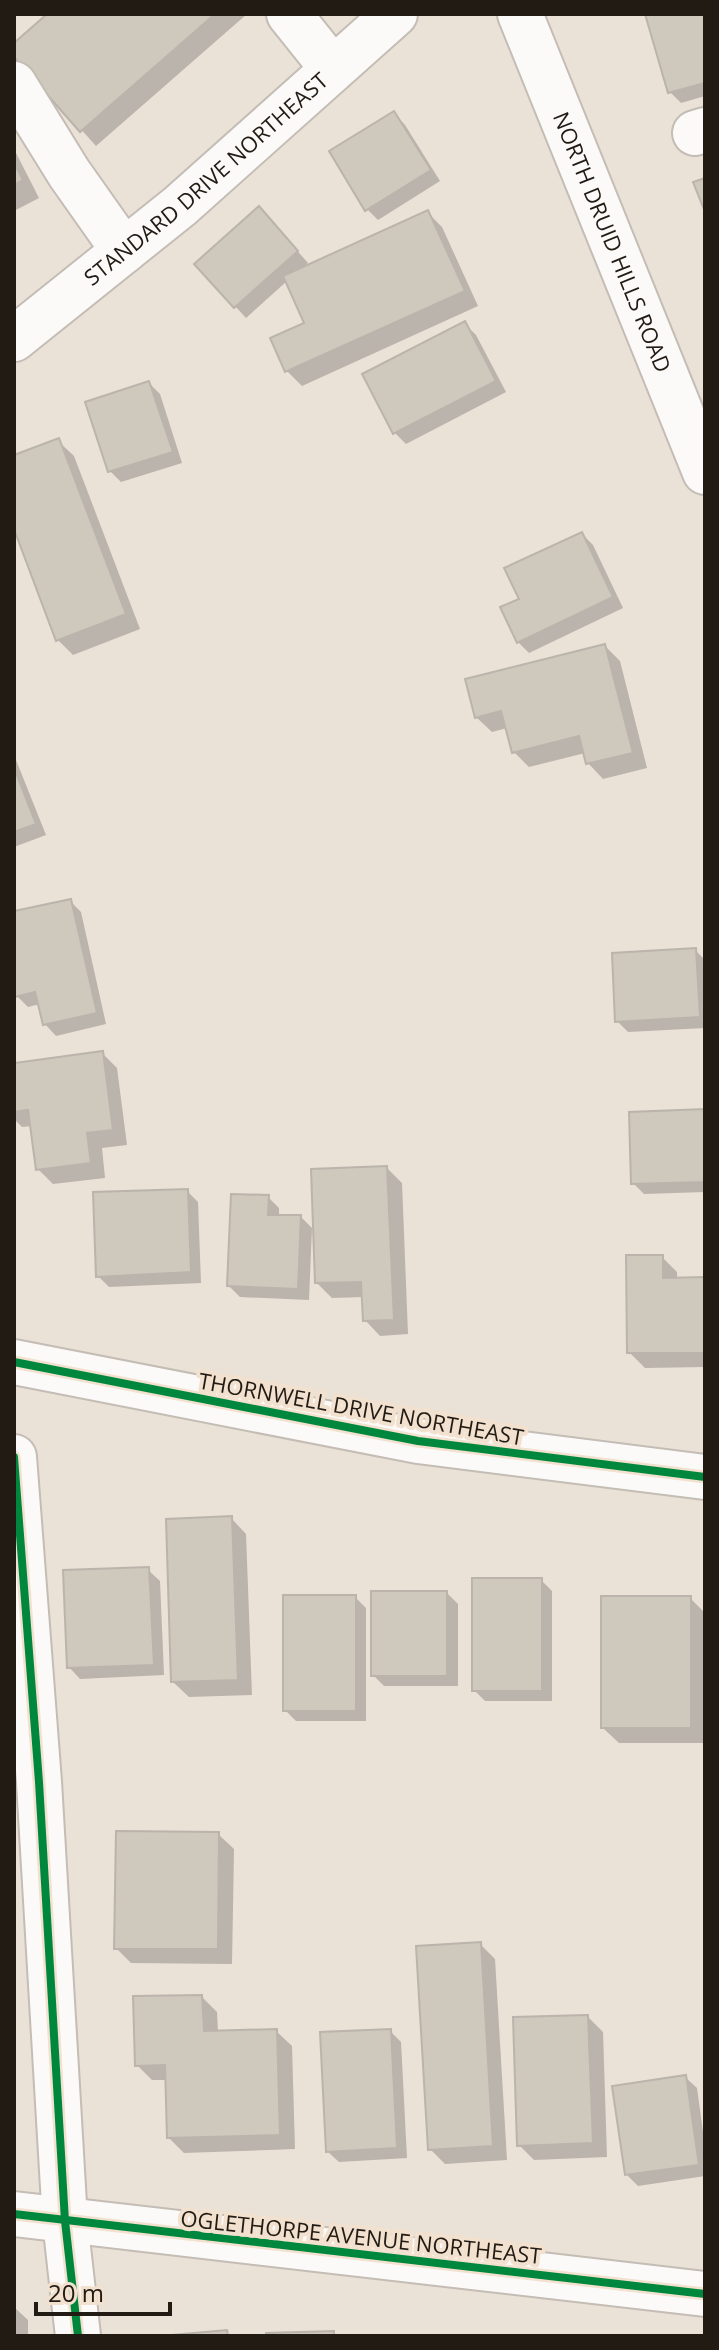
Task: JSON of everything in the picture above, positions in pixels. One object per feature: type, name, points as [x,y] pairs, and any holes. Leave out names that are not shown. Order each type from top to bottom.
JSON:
[{"type":"street","points":[[289,14],[333,69]]},
{"type":"street","name":"STANDARD DRIVE NORTHEAST","points":[[14,339],[180,206],[395,14]]},
{"type":"street","name":"NORTH DRUID HILLS ROAD","points":[[520,14],[705,472]]},
{"type":"street","points":[[14,84],[69,173],[124,251]]},
{"type":"street","name":"THORNWELL DRIVE NORTHEAST","points":[[14,1362],[418,1441],[705,1477]]},
{"type":"street","points":[[14,1457],[38,1766],[65,2221],[78,2336]]},
{"type":"street","name":"OGLETHORPE AVENUE NORTHEAST","points":[[14,2214],[705,2294]]},
{"type":"building","points":[[47,14],[215,14],[80,132],[14,57],[14,43]]},
{"type":"building","points":[[645,14],[705,14],[705,83],[668,93]]},
{"type":"building","points":[[394,111],[431,170],[365,211],[329,151]]},
{"type":"building","points":[[14,163],[23,180],[14,185]]},
{"type":"building","points":[[705,178],[705,212],[693,182]]},
{"type":"building","points":[[259,206],[298,251],[234,308],[194,264]]},
{"type":"building","points":[[428,210],[465,291],[285,372],[270,338],[304,323],[283,276]]},
{"type":"building","points":[[465,321],[496,381],[393,434],[362,374]]},
{"type":"building","points":[[149,381],[173,452],[108,472],[85,402]]},
{"type":"building","points":[[59,438],[126,614],[56,641],[14,529],[14,455]]},
{"type":"building","points":[[582,532],[613,597],[517,643],[500,607],[519,599],[504,568]]},
{"type":"building","points":[[605,644],[633,753],[586,764],[579,736],[512,753],[501,711],[475,718],[465,679]]},
{"type":"building","points":[[14,768],[36,824],[14,832]]},
{"type":"building","points":[[71,899],[97,1013],[43,1025],[35,992],[15,997],[14,911]]},
{"type":"building","points":[[696,948],[700,1017],[615,1022],[612,953]]},
{"type":"building","points":[[103,1051],[113,1130],[87,1133],[91,1163],[36,1170],[28,1110],[14,1112],[14,1063]]},
{"type":"building","points":[[705,1109],[705,1182],[631,1184],[629,1112]]},
{"type":"building","points":[[387,1166],[394,1320],[363,1321],[361,1282],[315,1283],[311,1169]]},
{"type":"building","points":[[188,1189],[191,1272],[96,1277],[93,1192]]},
{"type":"building","points":[[231,1194],[269,1195],[268,1215],[301,1215],[298,1289],[227,1286]]},
{"type":"building","points":[[626,1255],[663,1255],[663,1278],[705,1277],[705,1353],[627,1353]]},
{"type":"building","points":[[232,1516],[238,1680],[171,1682],[166,1519]]},
{"type":"building","points":[[149,1567],[154,1665],[67,1668],[63,1570]]},
{"type":"building","points":[[472,1578],[542,1578],[542,1691],[472,1691]]},
{"type":"building","points":[[371,1591],[447,1591],[447,1676],[371,1676]]},
{"type":"building","points":[[283,1595],[356,1595],[356,1711],[283,1711]]},
{"type":"building","points":[[601,1596],[691,1596],[691,1728],[601,1728]]},
{"type":"building","points":[[116,1831],[219,1832],[218,1949],[114,1949]]},
{"type":"building","points":[[481,1942],[493,2146],[428,2150],[416,1946]]},
{"type":"building","points":[[202,1995],[204,2031],[277,2029],[280,2135],[167,2138],[165,2065],[135,2066],[133,1996]]},
{"type":"building","points":[[588,2015],[593,2143],[517,2146],[513,2017]]},
{"type":"building","points":[[391,2029],[397,2148],[326,2152],[320,2032]]},
{"type":"building","points":[[686,2075],[699,2165],[625,2175],[612,2086]]},
{"type":"building","points":[[227,2330],[228,2336],[160,2336]]},
{"type":"building","points":[[334,2331],[334,2336],[266,2336],[266,2333]]},
{"type":"cycle path","points":[[14,1362],[418,1441],[705,1477]]},
{"type":"cycle path","points":[[14,1457],[39,1782],[65,2221],[78,2336]]},
{"type":"cycle path","points":[[14,2214],[705,2294]]}]
